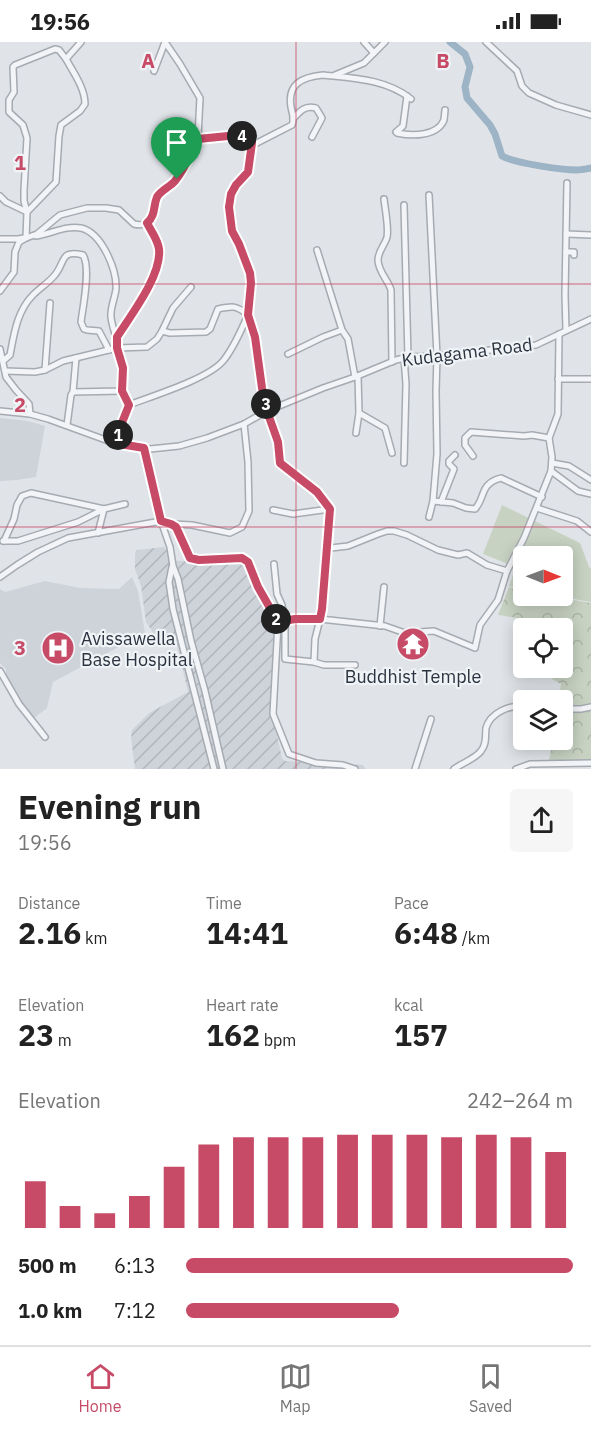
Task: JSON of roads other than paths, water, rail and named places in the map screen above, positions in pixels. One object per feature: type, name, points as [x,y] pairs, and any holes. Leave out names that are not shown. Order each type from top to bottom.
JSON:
[{"type":"street","points":[[27,212],[56,182],[61,125],[80,111],[85,104],[80,86],[66,58],[52,42]]},
{"type":"street","points":[[66,58],[81,42]]},
{"type":"street","points":[[154,71],[165,42]]},
{"type":"street","points":[[0,291],[13,276],[15,252],[19,242],[37,234],[60,215],[87,208],[106,208],[119,210],[134,224],[147,223],[151,219],[159,194],[177,179],[198,139],[200,98],[165,42]]},
{"type":"street","points":[[364,42],[374,53]]},
{"type":"street","points":[[333,76],[361,65],[385,42]]},
{"type":"street","points":[[486,42],[517,71],[522,86],[530,93],[556,105],[591,116]]},
{"type":"street","points":[[26,238],[27,212],[24,190],[27,138],[23,125],[9,112],[9,100],[14,92],[13,67],[55,49],[59,50]]},
{"type":"street","points":[[353,61],[361,65]]},
{"type":"street","points":[[251,146],[292,125],[291,90],[297,82],[315,75],[371,81],[409,97],[403,126],[396,132],[397,134],[421,134],[432,131],[444,120],[445,110]]},
{"type":"street","points":[[293,119],[304,108],[316,108],[322,118],[312,136]]},
{"type":"street","points":[[114,443],[129,405],[192,381],[216,367],[236,339],[248,315],[250,273],[232,231],[229,207],[231,194],[248,172],[251,139],[238,135],[198,139]]},
{"type":"street","points":[[567,183],[565,295],[567,330]]},
{"type":"street","points":[[429,195],[437,356],[437,454],[433,501],[429,517]]},
{"type":"street","points":[[0,196],[6,202],[27,212]]},
{"type":"street","points":[[384,199],[387,236],[378,261],[391,290],[392,362]]},
{"type":"street","points":[[404,205],[406,357],[404,463]]},
{"type":"street","points":[[117,337],[154,277],[159,247],[147,223]]},
{"type":"street","points":[[0,239],[26,238],[45,235],[60,229],[80,228],[91,232],[97,238],[112,262],[116,288],[111,315],[123,368],[122,391],[129,405]]},
{"type":"street","points":[[566,234],[591,235]]},
{"type":"street","points":[[317,250],[342,330],[348,339],[357,377],[359,413],[356,433]]},
{"type":"street","points":[[566,252],[574,252],[574,255]]},
{"type":"street","points":[[3,361],[10,355],[21,313],[31,296],[56,275],[62,261],[69,253],[86,257],[86,292],[81,322],[84,329],[99,331],[109,350]]},
{"type":"street","points":[[5,372],[36,372],[63,361],[117,348],[147,347],[157,339],[173,308],[191,287]]},
{"type":"street","points":[[45,370],[50,303]]},
{"type":"street","points":[[162,331],[170,333],[206,332],[210,329],[218,309],[231,306],[248,315],[255,337],[267,411],[278,442],[280,463],[317,492],[330,509],[322,609],[315,639],[314,662]]},
{"type":"street","name":"Kudagama Road","points":[[0,411],[30,414],[114,443],[150,449],[179,446],[243,424],[267,411],[406,357],[437,356],[536,345],[591,319]]},
{"type":"street","points":[[288,354],[342,330]]},
{"type":"street","points":[[278,622],[320,619],[385,626],[405,633],[434,631],[475,648],[480,625],[498,600],[507,571],[524,538],[551,471],[549,438],[558,414],[559,334]]},
{"type":"street","points":[[0,349],[8,381],[29,404],[30,414]]},
{"type":"street","points":[[67,425],[76,358]]},
{"type":"street","points":[[558,380],[591,379]]},
{"type":"street","points":[[73,392],[122,391]]},
{"type":"street","points":[[359,413],[385,428],[392,453]]},
{"type":"street","points":[[0,577],[38,552],[68,538],[161,521],[230,533],[242,527],[249,511],[248,462],[243,424]]},
{"type":"street","points":[[473,456],[465,445],[465,438],[471,432],[549,438]]},
{"type":"street","points":[[144,448],[223,769]]},
{"type":"street","points":[[441,502],[454,469],[449,461],[455,454]]},
{"type":"street","points":[[552,463],[569,466],[591,480]]},
{"type":"street","points":[[551,471],[578,491],[591,494]]},
{"type":"street","points":[[433,501],[475,509],[479,506],[481,496],[488,484],[501,478],[542,496]]},
{"type":"street","points":[[104,509],[31,493],[22,496],[14,519],[2,541],[18,541],[78,522],[104,509],[126,504]]},
{"type":"street","points":[[537,508],[577,521],[591,532]]},
{"type":"street","points":[[98,533],[104,509]]},
{"type":"street","points":[[273,510],[293,514],[330,509]]},
{"type":"street","points":[[171,524],[176,527],[190,558],[199,560],[242,558],[248,562],[258,587],[278,622],[273,714],[289,754],[316,763],[343,765],[355,769]]},
{"type":"street","points":[[327,546],[331,548],[348,546],[387,531],[394,531],[438,550],[458,555],[467,554],[487,565],[507,571]]},
{"type":"street","points":[[274,564],[277,594],[285,622],[285,659],[355,666]]},
{"type":"street","points":[[173,566],[169,582],[173,609],[214,769]]},
{"type":"street","points":[[380,626],[384,586]]},
{"type":"street","points":[[0,671],[2,681],[45,737]]},
{"type":"street","points":[[454,769],[483,750],[487,727],[493,716],[513,706]]},
{"type":"street","points":[[573,709],[591,707]]},
{"type":"street","points":[[415,769],[431,718]]},
{"type":"street","points":[[516,769],[530,764],[591,763]]},
{"type":"waterway","points":[[450,42],[465,54],[470,67],[465,87],[467,98],[490,125],[502,156],[550,167],[577,170],[591,168]]},
{"type":"place","name":"Buddhist Temple","points":[[413,644]]},
{"type":"place","name":"Avissawella Base Hospital","points":[[58,648]]}]
